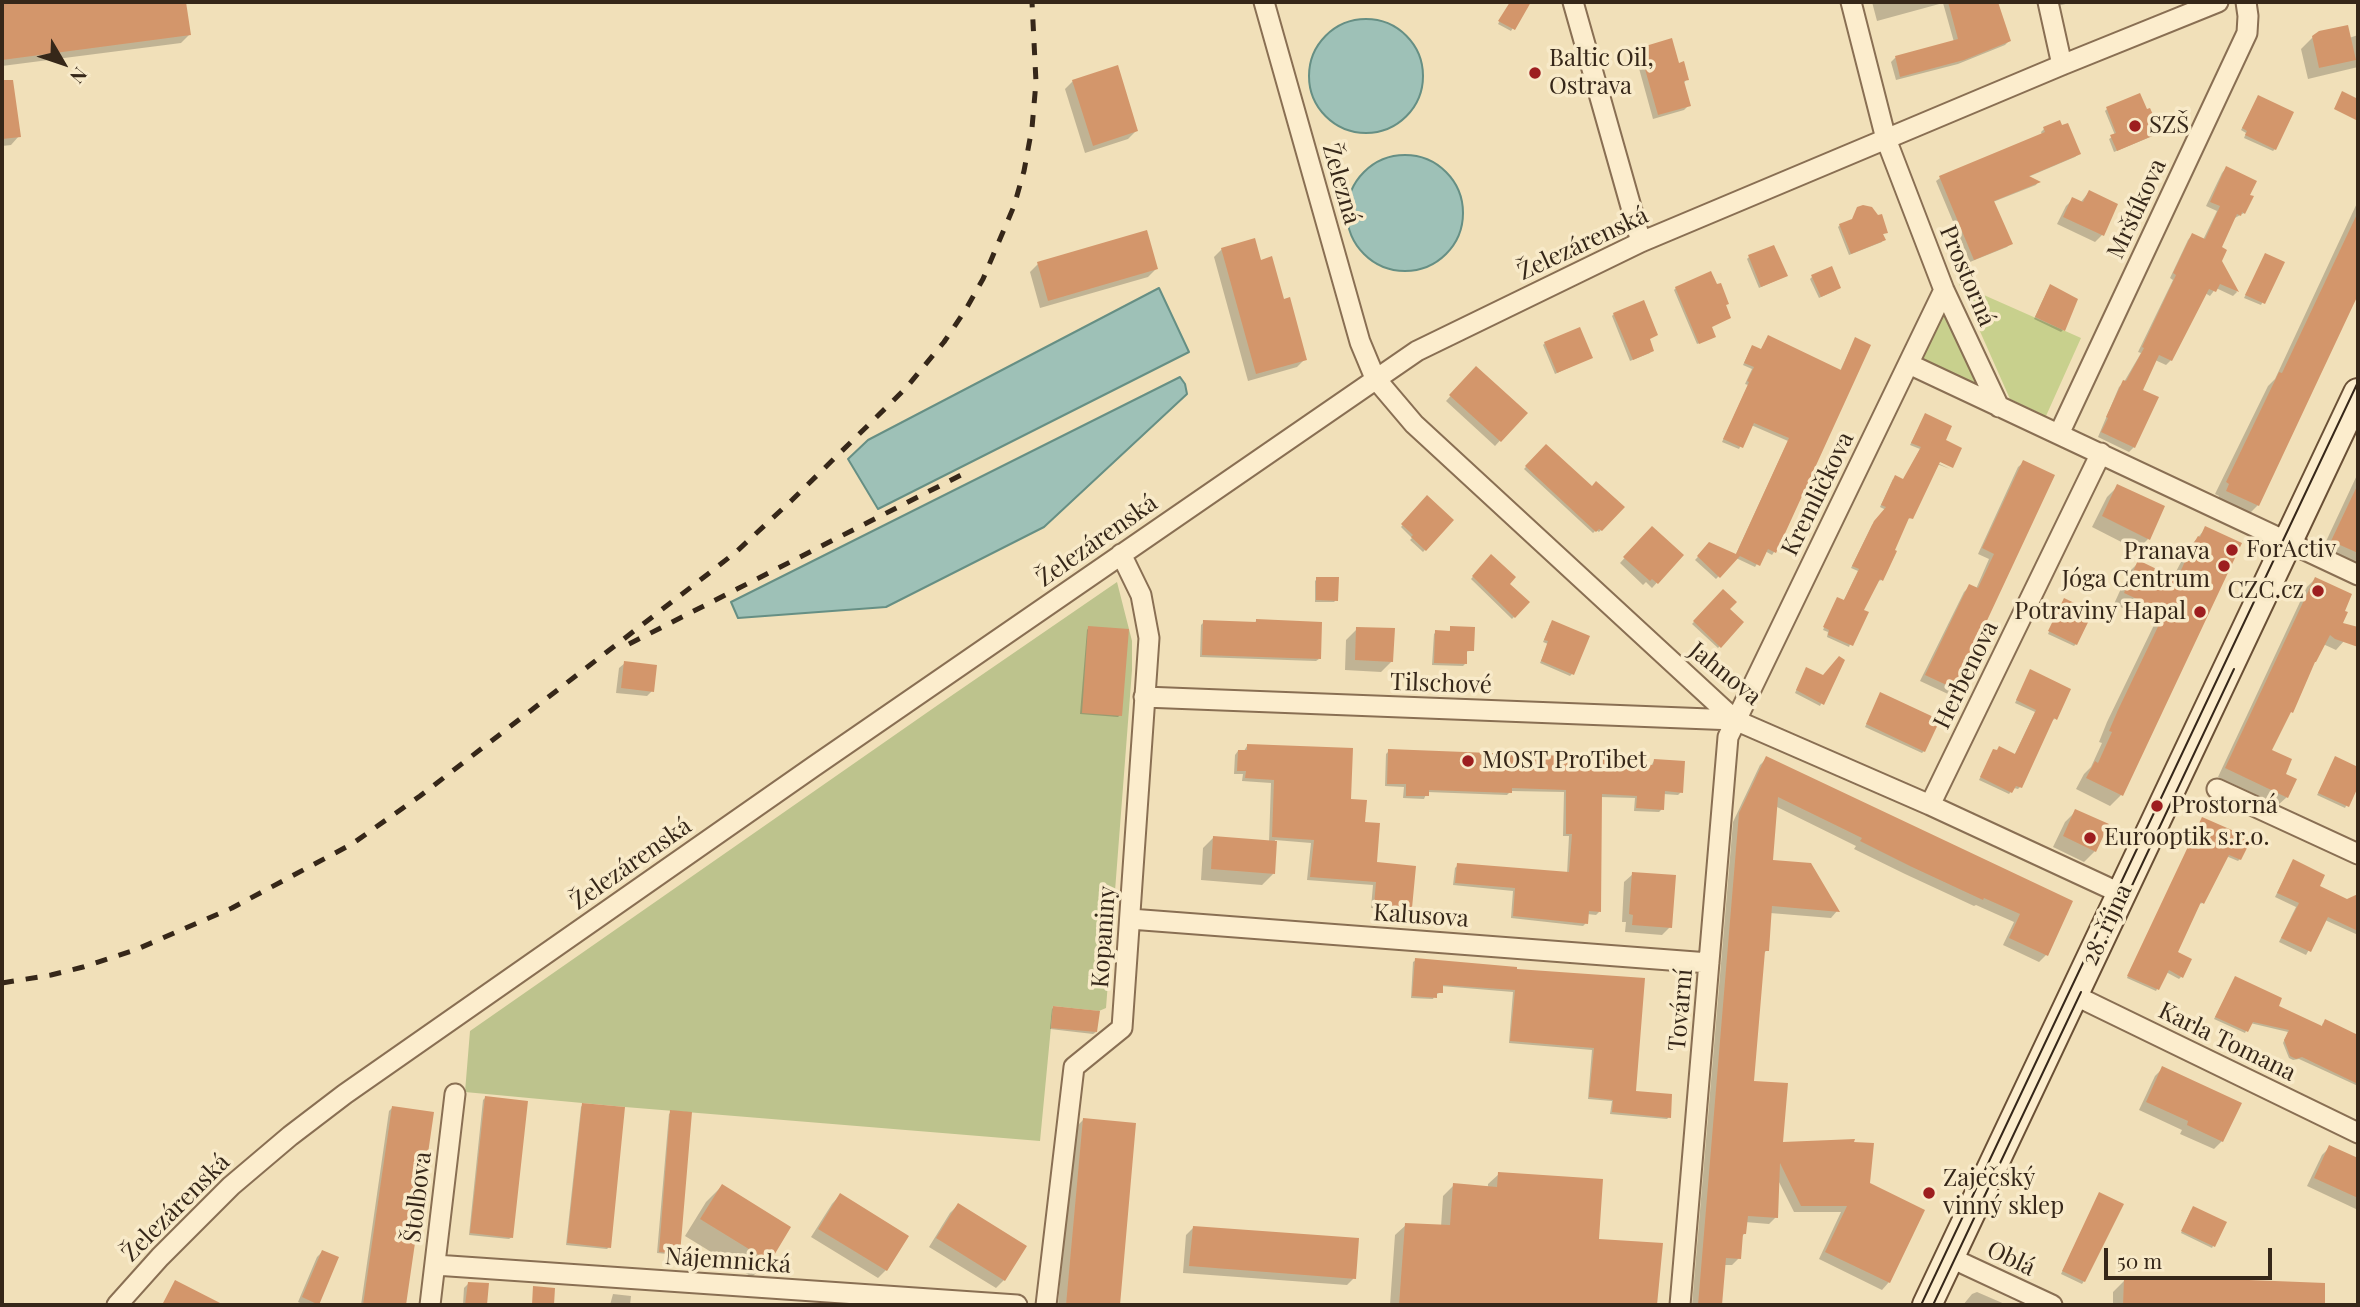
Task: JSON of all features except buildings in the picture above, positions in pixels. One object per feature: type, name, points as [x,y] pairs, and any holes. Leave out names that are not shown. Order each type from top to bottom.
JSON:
[{"type":"main road","name":"28. října","points":[[1927,1305],[2358,393]]},
{"type":"street","name":"Železná","points":[[1264,2],[1360,342],[1375,378]]},
{"type":"street","points":[[1573,2],[1641,242]]},
{"type":"street","name":"Prostorná","points":[[1851,2],[1886,139],[1944,289],[1998,407]]},
{"type":"street","points":[[2048,2],[2062,65]]},
{"type":"street","name":"Železárenská","points":[[117,1305],[231,1186],[345,1094],[1375,378],[1430,344],[1641,242],[2218,2]]},
{"type":"street","name":"Mrštíkova","points":[[2059,434],[2247,33],[2246,2]]},
{"type":"street","name":"Kremličkova","points":[[1735,720],[1944,289]]},
{"type":"street","points":[[1909,365],[2358,575]]},
{"type":"street","name":"Jahnova","points":[[1375,378],[1428,438],[1735,720],[1930,805],[2122,894]]},
{"type":"street","name":"Herbenova","points":[[1930,805],[2101,453]]},
{"type":"street","name":"Kopaniny","points":[[1046,1305],[1074,1067],[1122,1028],[1149,638],[1136,583],[1121,554]]},
{"type":"street","name":"Tilschové","points":[[1144,697],[1735,720]]},
{"type":"street","name":"Tovární","points":[[1680,1305],[1728,737],[1735,720]]},
{"type":"street","points":[[2217,789],[2358,854]]},
{"type":"street","name":"Kalusova","points":[[1130,919],[1709,962]]},
{"type":"street","name":"Karla Tomana","points":[[2074,995],[2358,1133]]},
{"type":"street","name":"Štolbova","points":[[430,1305],[456,1094]]},
{"type":"street","name":"Oblá","points":[[1949,1257],[2052,1305]]},
{"type":"street","name":"Nájemnická","points":[[435,1265],[1017,1305]]},
{"type":"green space","points":[[1959,284],[2081,338],[2046,416],[2010,399]]},
{"type":"green space","points":[[1944,307],[1979,387],[1920,358]]},
{"type":"green space","points":[[1117,582],[1132,641],[1132,670],[1106,1008],[1099,1011],[1053,1006],[1040,1141],[465,1092],[470,1031]]},
{"type":"water","points":[[1366,19],[1388,24],[1406,36],[1418,54],[1423,76],[1418,98],[1406,116],[1388,128],[1366,133],[1344,128],[1326,116],[1314,98],[1309,76],[1314,54],[1326,36],[1344,24]]},
{"type":"water","points":[[1405,155],[1427,160],[1446,172],[1458,191],[1463,213],[1458,235],[1446,254],[1427,266],[1405,271],[1383,266],[1364,254],[1352,235],[1347,213],[1352,191],[1364,172],[1383,160]]},
{"type":"water","points":[[1159,288],[1189,352],[878,509],[848,459],[868,440]]},
{"type":"water","points":[[1180,377],[1187,394],[1044,527],[886,607],[738,618],[731,602]]},
{"type":"tram line","points":[[1921,1305],[2358,382]]},
{"type":"tram line","points":[[2104,945],[2234,669]]},
{"type":"tram line","points":[[1933,1305],[2081,992]]},
{"type":"railway","points":[[2,983],[51,975],[135,950],[232,908],[352,844],[420,796],[708,574],[792,500],[906,388],[944,342],[983,279],[1014,206],[1032,128],[1036,82],[1032,2]]},
{"type":"railway","points":[[629,644],[965,473]]},
{"type":"place","name":"Baltic Oil, Ostrava","points":[[1535,73]]},
{"type":"place","name":"SZŠ","points":[[2135,126]]},
{"type":"place","name":"ForActiv","points":[[2232,550]]},
{"type":"place","name":"Pranava Jóga Centrum","points":[[2224,566]]},
{"type":"place","name":"CZC.cz","points":[[2318,591]]},
{"type":"place","name":"Potraviny Hapal","points":[[2200,612]]},
{"type":"place","name":"MOST ProTibet","points":[[1468,761]]},
{"type":"place","name":"Prostorná","points":[[2157,806]]},
{"type":"place","name":"Eurooptik s.r.o.","points":[[2090,838]]},
{"type":"place","name":"Zaječský vinný sklep","points":[[1929,1193]]}]
